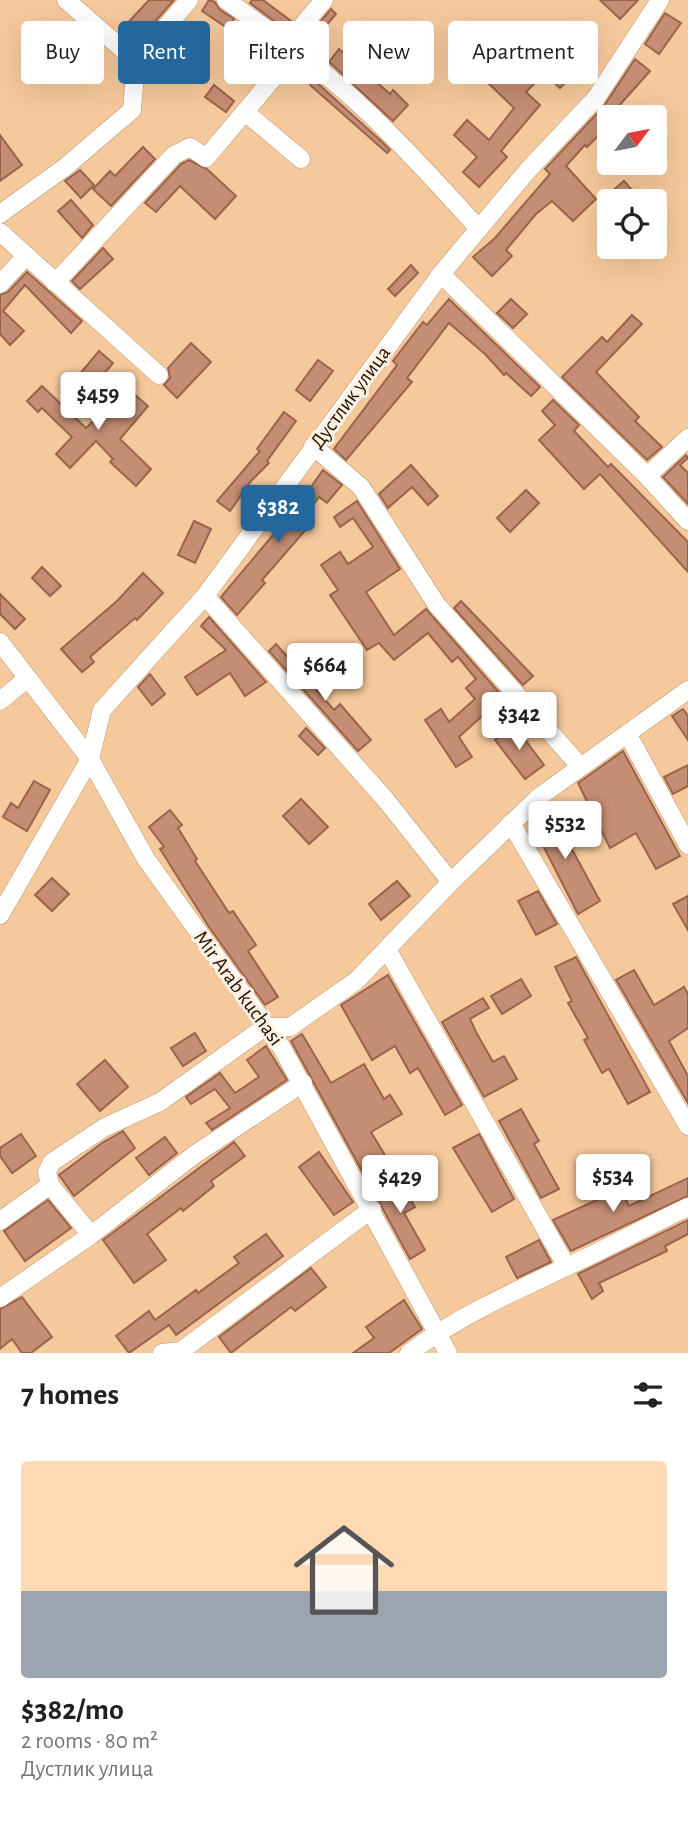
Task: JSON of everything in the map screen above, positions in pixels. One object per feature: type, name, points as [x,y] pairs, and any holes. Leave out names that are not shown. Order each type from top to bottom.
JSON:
[{"type":"street","points":[[66,0],[118,46]]},
{"type":"street","points":[[170,21],[189,0]]},
{"type":"street","points":[[226,0],[254,21]]},
{"type":"street","points":[[310,21],[324,0]]},
{"type":"street","name":"Дустлик улица","points":[[0,915],[90,759],[102,710],[205,596],[441,274],[596,98],[660,0]]},
{"type":"street","points":[[329,79],[410,153],[479,229]]},
{"type":"street","points":[[0,214],[64,168],[132,110],[134,84]]},
{"type":"street","points":[[55,283],[174,155],[190,147],[205,158],[265,84]]},
{"type":"street","points":[[245,112],[302,159]]},
{"type":"street","points":[[0,232],[159,374]]},
{"type":"street","points":[[0,284],[26,256]]},
{"type":"street","points":[[441,274],[647,476],[688,520]]},
{"type":"street","points":[[647,476],[688,438]]},
{"type":"street","points":[[313,446],[361,487],[437,605],[580,765]]},
{"type":"street","points":[[205,596],[385,799],[451,882]]},
{"type":"street","name":"Mir Arab kuchasi","points":[[0,642],[90,759],[146,859],[303,1083],[448,1353]]},
{"type":"street","points":[[0,701],[28,678]]},
{"type":"street","points":[[91,1235],[50,1185],[47,1172],[52,1162],[105,1127],[160,1102],[265,1027],[290,1027],[356,981],[511,823],[580,765],[628,735],[688,690]]},
{"type":"street","points":[[628,735],[688,845]]},
{"type":"street","points":[[511,823],[688,1126]]},
{"type":"street","points":[[388,951],[567,1267]]},
{"type":"street","points":[[0,1298],[91,1235],[194,1156],[303,1083]]},
{"type":"street","points":[[0,1221],[50,1185]]},
{"type":"street","points":[[410,1353],[437,1333],[502,1295],[567,1267],[688,1207]]},
{"type":"street","points":[[162,1353],[181,1351],[372,1209]]},
{"type":"building","points":[[149,0],[174,0],[156,21],[129,21]]},
{"type":"building","points":[[209,0],[234,19],[224,21],[224,26],[202,11]]},
{"type":"building","points":[[252,0],[263,0],[291,21],[274,21],[250,3]]},
{"type":"building","points":[[600,0],[638,0],[620,19]]},
{"type":"building","points":[[331,9],[336,14],[329,22],[321,21]]},
{"type":"building","points":[[665,13],[681,23],[659,54],[645,44]]},
{"type":"building","points":[[339,49],[343,53],[343,75],[329,62]]},
{"type":"building","points":[[635,59],[650,71],[620,105],[605,105]]},
{"type":"building","points":[[318,84],[390,150],[387,153],[310,85]]},
{"type":"building","points":[[353,84],[379,84],[390,94],[393,90],[408,105],[393,121]]},
{"type":"building","points":[[489,84],[534,84],[526,92],[540,105],[501,151],[507,157],[479,187],[463,172],[477,157],[454,135],[467,120],[489,140],[514,108]]},
{"type":"building","points":[[214,85],[234,101],[226,112],[205,97]]},
{"type":"building","points":[[597,113],[597,137],[587,147],[585,145],[566,166],[596,199],[573,221],[552,201],[536,214],[506,250],[512,256],[492,276],[473,257],[495,238],[550,174],[545,169]]},
{"type":"building","points":[[0,135],[22,165],[0,181]]},
{"type":"building","points":[[143,147],[155,159],[111,206],[93,189],[110,171],[115,176]]},
{"type":"building","points":[[189,160],[207,169],[236,196],[215,219],[180,186],[156,212],[145,203],[181,164]]},
{"type":"building","points":[[80,170],[94,185],[81,198],[65,181]]},
{"type":"building","points":[[624,181],[631,189],[615,189]]},
{"type":"building","points":[[71,200],[93,225],[82,238],[58,211]]},
{"type":"building","points":[[103,248],[113,259],[80,289],[72,281]]},
{"type":"building","points":[[411,265],[418,273],[395,296],[388,289]]},
{"type":"building","points":[[27,272],[82,321],[71,333],[25,285],[3,311],[24,331],[10,345],[0,334],[0,295],[8,292]]},
{"type":"building","points":[[449,299],[540,387],[531,396],[506,373],[504,375],[485,354],[449,323],[407,378],[412,382],[346,460],[334,449],[397,365],[393,361],[423,322],[427,325]]},
{"type":"building","points":[[511,299],[527,314],[513,328],[497,313]]},
{"type":"building","points":[[632,315],[642,324],[596,372],[639,417],[635,421],[662,447],[647,460],[562,377],[602,337],[607,342]]},
{"type":"building","points":[[191,343],[211,362],[177,398],[164,385],[170,378],[168,368]]},
{"type":"building","points":[[99,351],[113,363],[88,393],[74,381]]},
{"type":"building","points":[[318,360],[333,371],[310,401],[296,390]]},
{"type":"building","points":[[42,386],[86,428],[98,417],[102,420],[128,389],[148,406],[120,439],[151,469],[136,486],[110,462],[113,459],[96,441],[70,468],[56,454],[72,437],[42,408],[38,412],[27,401]]},
{"type":"building","points":[[553,400],[579,425],[574,431],[608,467],[611,464],[688,542],[688,572],[600,474],[584,489],[539,440],[555,425],[542,411]]},
{"type":"building","points":[[284,412],[296,421],[267,461],[269,463],[251,481],[230,511],[217,501],[260,451],[257,449]]},
{"type":"building","points":[[686,455],[688,458],[680,465],[688,473],[688,504],[663,477]]},
{"type":"building","points":[[411,465],[438,496],[428,505],[412,487],[388,508],[379,494]]},
{"type":"building","points":[[323,470],[342,485],[327,503],[319,497],[304,516],[310,525],[262,580],[265,583],[237,615],[221,597],[278,529],[280,531]]},
{"type":"building","points":[[526,490],[539,503],[510,532],[497,518]]},
{"type":"building","points":[[357,501],[400,569],[366,592],[394,635],[426,609],[503,697],[459,737],[472,757],[456,767],[425,720],[441,709],[449,722],[475,699],[466,688],[476,679],[458,657],[452,662],[428,633],[394,660],[379,643],[367,650],[330,595],[338,590],[321,565],[340,552],[348,564],[373,547],[353,518],[340,527],[334,517]]},
{"type":"building","points":[[194,521],[211,529],[195,563],[178,555]]},
{"type":"building","points":[[42,567],[61,586],[50,596],[32,578]]},
{"type":"building","points":[[143,573],[163,593],[137,620],[135,618],[90,657],[94,662],[82,672],[61,649],[117,601]]},
{"type":"building","points":[[0,594],[25,619],[15,629],[0,614]]},
{"type":"building","points":[[461,601],[533,676],[523,685],[454,608]]},
{"type":"building","points":[[209,617],[266,682],[245,696],[230,673],[197,695],[185,677],[226,650],[201,626]]},
{"type":"building","points":[[276,644],[334,710],[340,704],[371,740],[358,751],[269,651]]},
{"type":"building","points":[[150,674],[165,694],[152,705],[138,687]]},
{"type":"building","points":[[683,709],[688,716],[688,740],[672,716]]},
{"type":"building","points":[[514,725],[544,765],[525,779],[495,740]]},
{"type":"building","points":[[306,728],[325,748],[318,755],[299,736]]},
{"type":"building","points":[[623,751],[680,856],[656,869],[636,833],[610,848],[578,783]]},
{"type":"building","points":[[688,765],[688,786],[673,794],[664,777]]},
{"type":"building","points":[[34,781],[50,790],[27,831],[3,817],[11,803],[18,808]]},
{"type":"building","points":[[301,799],[328,827],[309,844],[283,816]]},
{"type":"building","points":[[555,809],[566,828],[562,831],[600,901],[578,914],[531,822]]},
{"type":"building","points":[[170,810],[182,825],[178,828],[197,859],[195,861],[229,913],[233,911],[256,945],[248,951],[278,997],[265,1005],[209,927],[160,849],[164,847],[149,827]]},
{"type":"building","points":[[52,878],[69,894],[52,911],[35,895]]},
{"type":"building","points":[[397,881],[410,896],[381,920],[369,904]]},
{"type":"building","points":[[538,891],[557,924],[536,935],[518,901]]},
{"type":"building","points":[[688,896],[688,930],[673,904]]},
{"type":"building","points":[[576,957],[650,1092],[628,1104],[609,1069],[602,1073],[584,1040],[588,1038],[568,1003],[572,1001],[555,967]]},
{"type":"building","points":[[634,970],[654,1005],[684,987],[688,994],[688,1028],[669,1041],[688,1076],[688,1103],[616,980]]},
{"type":"building","points":[[388,975],[462,1105],[445,1115],[418,1068],[410,1073],[395,1046],[372,1060],[341,1005]]},
{"type":"building","points":[[521,979],[531,996],[502,1014],[491,996]]},
{"type":"building","points":[[483,998],[489,1008],[470,1019],[493,1062],[504,1056],[517,1079],[484,1097],[442,1022]]},
{"type":"building","points":[[195,1033],[206,1051],[183,1066],[171,1048]]},
{"type":"building","points":[[302,1034],[331,1083],[364,1064],[384,1099],[390,1095],[402,1114],[371,1132],[386,1157],[362,1171],[291,1041]]},
{"type":"building","points":[[266,1046],[287,1080],[212,1130],[206,1123],[230,1108],[215,1089],[191,1104],[186,1097],[220,1073],[235,1093],[259,1077],[247,1060]]},
{"type":"building","points":[[105,1060],[128,1087],[100,1111],[77,1084]]},
{"type":"building","points":[[521,1109],[539,1141],[534,1144],[559,1189],[541,1198],[499,1121]]},
{"type":"building","points":[[123,1131],[135,1148],[74,1196],[59,1175]]},
{"type":"building","points":[[21,1134],[36,1156],[12,1173],[0,1156],[0,1148]]},
{"type":"building","points":[[479,1134],[514,1199],[492,1212],[453,1148]]},
{"type":"building","points":[[165,1137],[177,1153],[149,1175],[136,1158]]},
{"type":"building","points":[[234,1142],[245,1156],[211,1181],[214,1186],[183,1211],[181,1208],[147,1234],[166,1260],[134,1283],[103,1240]]},
{"type":"building","points":[[319,1152],[353,1202],[334,1215],[299,1167]]},
{"type":"building","points":[[398,1177],[415,1207],[404,1213],[425,1250],[410,1259],[373,1191]]},
{"type":"building","points":[[688,1178],[688,1196],[571,1251],[553,1220],[621,1189],[629,1206]]},
{"type":"building","points":[[48,1200],[71,1228],[25,1261],[4,1231]]},
{"type":"building","points":[[688,1220],[688,1234],[665,1246],[667,1251],[599,1283],[603,1291],[592,1299],[578,1274]]},
{"type":"building","points":[[266,1234],[283,1256],[176,1335],[169,1325],[129,1353],[116,1336],[149,1311],[155,1320],[196,1290],[198,1293],[239,1263],[234,1257]]},
{"type":"building","points":[[539,1240],[551,1262],[517,1278],[506,1257]]},
{"type":"building","points":[[311,1268],[326,1287],[295,1311],[291,1307],[231,1353],[219,1337]]},
{"type":"building","points":[[22,1297],[52,1337],[31,1353],[22,1353],[12,1339],[0,1349],[0,1309]]},
{"type":"building","points":[[404,1300],[422,1329],[389,1353],[353,1353],[374,1338],[366,1327]]}]
